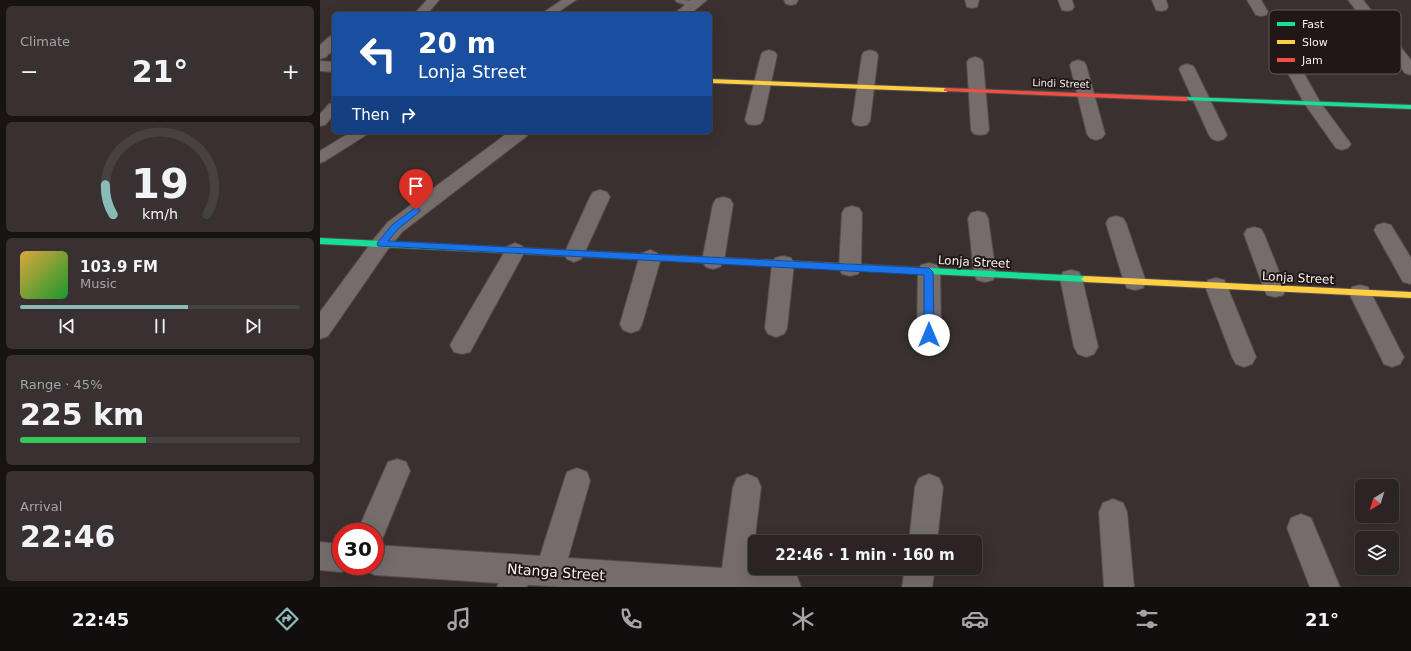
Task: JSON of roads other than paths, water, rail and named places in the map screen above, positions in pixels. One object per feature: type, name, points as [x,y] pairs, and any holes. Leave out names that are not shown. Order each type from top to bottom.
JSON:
[{"type":"street","points":[[1254,0],[1262,12]]},
{"type":"street","points":[[1356,0],[1364,10]]},
{"type":"street","points":[[684,12],[698,2]]},
{"type":"street","points":[[320,54],[332,42]]},
{"type":"street","points":[[754,120],[769,55]]},
{"type":"street","points":[[861,121],[870,56]]},
{"type":"street","points":[[1401,57],[1411,70]]},
{"type":"street","points":[[976,62],[980,130]]},
{"type":"street","points":[[1078,65],[1096,134]]},
{"type":"street","points":[[320,66],[332,67]]},
{"type":"street","points":[[1187,68],[1218,135]]},
{"type":"street","points":[[1297,74],[1312,103],[1342,144]]},
{"type":"street","name":"Lindi Street","points":[[712,81],[1411,107]]},
{"type":"street","points":[[320,330],[381,244],[395,227],[518,134]]},
{"type":"street","points":[[574,254],[600,197]]},
{"type":"street","points":[[713,261],[723,204]]},
{"type":"street","points":[[850,268],[852,213]]},
{"type":"street","points":[[978,218],[985,274]]},
{"type":"street","points":[[1116,223],[1136,282]]},
{"type":"street","points":[[1384,230],[1411,276]]},
{"type":"street","points":[[1254,234],[1275,289]]},
{"type":"street","name":"Lonja Street","points":[[320,241],[1411,295]]},
{"type":"street","points":[[462,346],[515,251]]},
{"type":"street","points":[[631,324],[650,258]]},
{"type":"street","points":[[776,328],[782,264]]},
{"type":"street","points":[[929,272],[929,335]]},
{"type":"street","points":[[1071,278],[1086,347]]},
{"type":"street","points":[[1216,286],[1244,357]]},
{"type":"street","points":[[1360,293],[1392,357]]},
{"type":"street","points":[[375,523],[397,471]]},
{"type":"street","points":[[550,571],[577,481]]},
{"type":"street","points":[[721,584],[747,487]]},
{"type":"street","points":[[924,535],[929,487]]},
{"type":"street","points":[[1113,512],[1120,587]]},
{"type":"street","points":[[1301,528],[1325,587]]},
{"type":"street","points":[[320,556],[332,557]]},
{"type":"street","name":"Ntanga Street","points":[[384,561],[516,578],[550,571],[721,584],[786,587]]},
{"type":"street","points":[[917,587],[919,575]]},
{"type":"lane","points":[[422,12],[433,0]]},
{"type":"lane","points":[[550,12],[570,0]]},
{"type":"lane","points":[[681,0],[698,2]]},
{"type":"lane","points":[[320,122],[332,109]]},
{"type":"lane","points":[[320,158],[357,134]]}]
